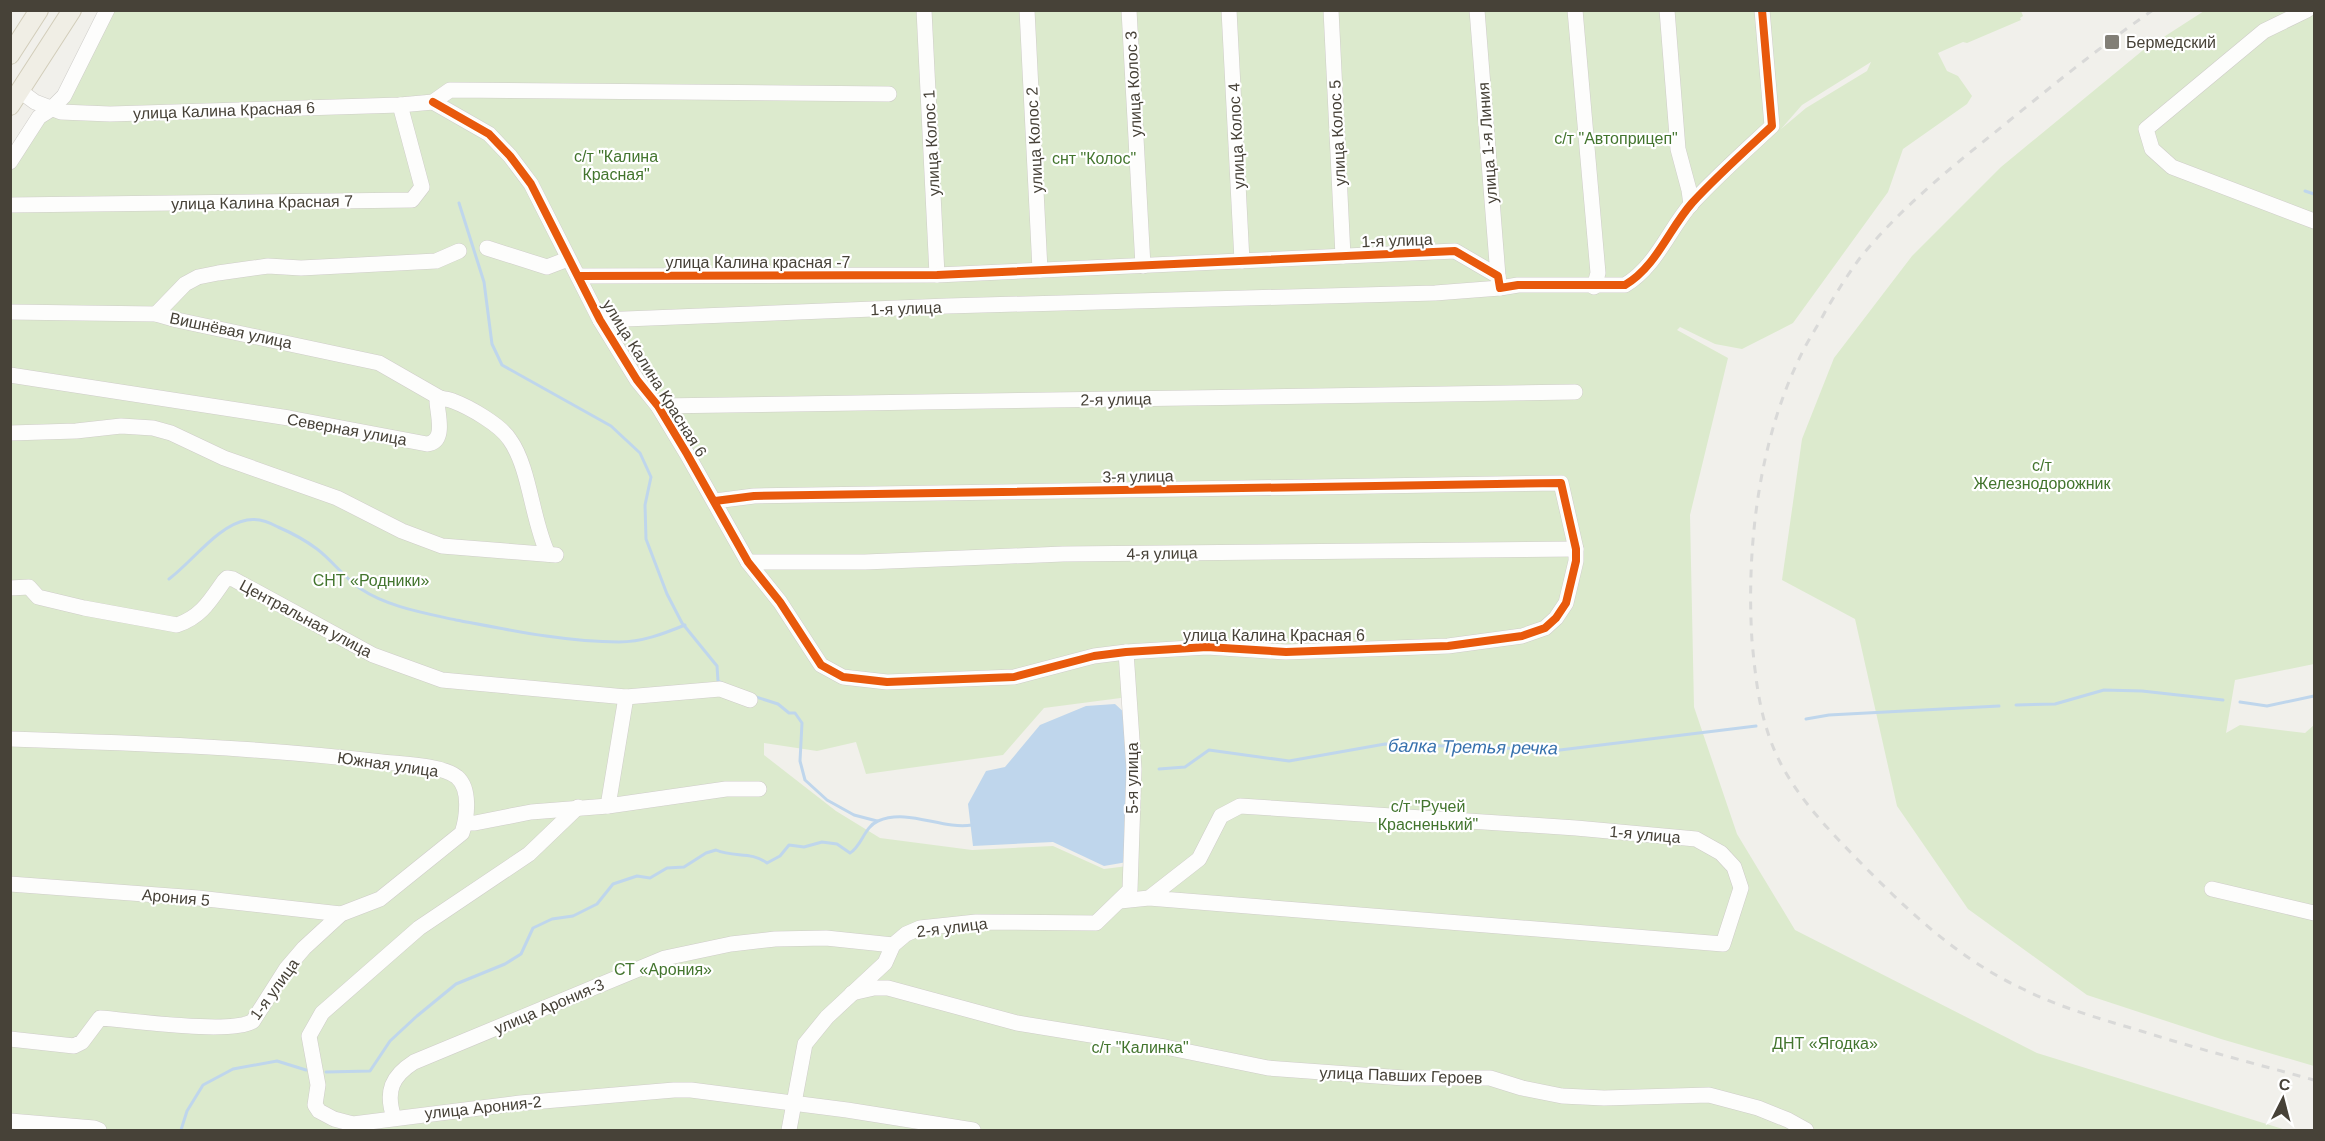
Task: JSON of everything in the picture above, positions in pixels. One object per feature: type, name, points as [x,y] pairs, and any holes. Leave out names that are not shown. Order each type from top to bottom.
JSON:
[{"type":"main road","points":[[10,56],[39,10]]},
{"type":"main road","points":[[15,98],[72,10]]},
{"type":"street","points":[[10,162],[39,117],[51,110],[64,96],[106,10]]},
{"type":"street","name":"улица Колос 1","points":[[924,10],[937,275]]},
{"type":"street","name":"улица Колос 2","points":[[1027,10],[1040,270]]},
{"type":"street","name":"улица Колос 3","points":[[1129,10],[1143,266]]},
{"type":"street","name":"улица Колос 4","points":[[1229,10],[1242,261]]},
{"type":"street","name":"улица Колос 5","points":[[1331,10],[1343,256]]},
{"type":"street","name":"улица 1-я Линия","points":[[1477,10],[1499,282]]},
{"type":"street","points":[[1575,10],[1598,273],[1594,287]]},
{"type":"street","points":[[1666,10],[1678,149],[1691,205]]},
{"type":"street","name":"1-я улица","points":[[600,320],[947,306],[1435,293],[1499,282],[1518,285],[1594,287],[1625,285],[1634,280],[1646,267],[1691,205],[1772,126],[1762,10]]},
{"type":"street","points":[[2307,10],[2264,31],[2146,129],[2152,149],[2172,167],[2314,221]]},
{"type":"street","name":"улица Калина Красная 6","points":[[15,98],[35,102],[51,110],[110,114],[400,105],[433,102],[450,90],[890,94]]},
{"type":"street","name":"улица Калина Красная 6","points":[[433,102],[489,134],[510,156],[541,201],[600,320],[637,380],[658,406],[715,501],[748,562],[780,602],[821,665],[843,677],[887,682],[1014,676],[1094,656],[1126,652],[1207,647],[1286,652],[1448,646],[1522,636],[1545,628],[1556,618],[1566,603],[1576,561],[1576,549]]},
{"type":"street","name":"улица Калина Красная 7","points":[[10,205],[412,200],[422,188],[400,105]]},
{"type":"street","points":[[487,248],[547,267],[568,259]]},
{"type":"street","points":[[156,314],[185,284],[198,277],[268,266],[313,267],[436,261],[459,251]]},
{"type":"street","name":"1-я улица","points":[[937,275],[1455,251],[1499,282]]},
{"type":"street","name":"улица Калина красная -7","points":[[579,276],[937,275]]},
{"type":"street","name":"Вишнёвая улица","points":[[10,312],[156,314],[379,363],[440,398]]},
{"type":"street","name":"Северная улица","points":[[10,375],[289,418],[427,444],[438,439],[440,433],[437,402],[440,398]]},
{"type":"street","name":"2-я улица","points":[[658,406],[1575,392]]},
{"type":"street","points":[[10,433],[76,431],[121,426],[153,428],[171,433],[224,458],[337,498],[402,531],[442,546],[552,554],[542,541],[524,475],[511,441],[495,424],[453,401],[440,398]]},
{"type":"street","name":"3-я улица","points":[[715,501],[754,496],[1561,483],[1576,549]]},
{"type":"street","name":"4-я улица","points":[[748,562],[866,562],[1063,554],[1576,549]]},
{"type":"street","name":"Центральная улица","points":[[10,588],[29,586],[38,597],[177,625],[191,621],[204,609],[227,578],[373,655],[442,680],[626,697],[720,689],[750,700]]},
{"type":"street","name":"5-я улица","points":[[1120,901],[1130,890],[1134,769],[1126,652]]},
{"type":"street","points":[[609,806],[626,697]]},
{"type":"street","name":"Южная улица","points":[[10,739],[213,746],[324,755],[448,772],[460,779],[467,802],[468,826]]},
{"type":"street","points":[[468,826],[531,812],[609,806],[726,789],[759,789]]},
{"type":"street","name":"1-я улица","points":[[1120,901],[1149,898],[1723,944],[1741,888],[1734,867],[1721,853],[1696,839],[1576,828],[1240,806],[1221,816],[1198,860],[1149,898]]},
{"type":"street","name":"улица Арония-2","points":[[578,807],[529,854],[419,928],[322,1013],[309,1036],[318,1085],[315,1105],[319,1111],[334,1119],[353,1124],[372,1123],[394,1118],[520,1103],[691,1090],[847,1110],[973,1131]]},
{"type":"street","name":"1-я улица","points":[[10,1039],[74,1046],[82,1042],[100,1018],[216,1026],[246,1025],[253,1021],[286,969],[304,948],[341,914],[380,899],[468,826]]},
{"type":"street","name":"Арония 5","points":[[10,884],[198,898],[341,914]]},
{"type":"street","points":[[2212,889],[2314,913]]},
{"type":"street","name":"2-я улица","points":[[789,1131],[805,1044],[827,1017],[885,963],[893,945],[906,934],[920,928],[976,922],[1096,923],[1120,901]]},
{"type":"street","name":"улица Арония-3","points":[[394,1118],[390,1097],[393,1081],[401,1070],[414,1062],[665,958],[731,944],[775,939],[826,938],[893,945]]},
{"type":"street","name":"улица Павших Героев","points":[[852,993],[874,988],[888,988],[1017,1023],[1165,1047],[1268,1068],[1404,1078],[1490,1078],[1522,1088],[1562,1096],[1604,1098],[1709,1095],[1758,1108],[1788,1120],[1806,1131]]},
{"type":"street","points":[[10,1121],[94,1128],[99,1131]]},
{"type":"green space","points":[[108,11],[2021,11],[2023,16],[2021,20],[1938,53],[1947,71],[1958,76],[1972,96],[1967,104],[1903,149],[1888,192],[1793,323],[1742,349],[1715,344],[1680,327],[1677,330],[1728,358],[1690,515],[1694,707],[1737,834],[1795,930],[2037,1053],[2286,1130],[11,1130],[10,169]],"holes":[[[1871,62],[1867,71],[1806,108],[1781,129],[1802,105]],[[1136,696],[1136,865],[1104,869],[1053,846],[972,850],[880,838],[836,811],[764,755],[764,743],[817,751],[856,742],[866,774],[1003,755],[1044,708]]]},
{"type":"green space","name":"с/т Железнодорожник","points":[[2204,11],[2314,11],[2314,664],[2235,680],[2226,733],[2240,725],[2305,733],[2314,725],[2314,1066],[2221,1039],[2087,995],[1968,909],[1897,806],[1855,619],[1782,580],[1802,439],[1834,358],[1912,256],[2001,167],[2142,51]]},
{"type":"water","points":[[1115,704],[1126,714],[1129,782],[1127,862],[1104,866],[1053,842],[973,846],[968,804],[986,771],[1005,767],[1040,725],[1086,706]]},
{"type":"waterway","points":[[2305,191],[2314,194]]},
{"type":"waterway","points":[[459,203],[484,282],[492,344],[502,365],[611,426],[640,453],[651,477],[645,505],[646,539],[667,594],[682,623],[717,666],[718,681],[722,683]]},
{"type":"waterway","points":[[169,579],[226,529],[236,523],[255,520],[271,524],[308,543],[355,585],[372,595],[419,612],[537,635],[578,640],[636,641],[685,625]]},
{"type":"waterway","name":"балка Третья речка","points":[[2016,705],[2055,704],[2104,690],[2142,691],[2223,700]]},
{"type":"waterway","points":[[753,696],[778,704],[789,713],[795,713],[802,723],[800,761],[805,780],[827,800],[854,815],[877,821]]},
{"type":"waterway","name":"балка Третья речка","points":[[2240,702],[2267,706],[2314,696]]},
{"type":"waterway","name":"балка Третья речка","points":[[1806,719],[1829,715],[1999,706]]},
{"type":"waterway","name":"балка Третья речка","points":[[1159,769],[1185,767],[1209,750],[1289,761],[1385,744],[1560,750],[1756,726]]},
{"type":"waterway","name":"балка Третья речка","points":[[326,1072],[370,1071],[390,1041],[456,984],[505,964],[521,954],[533,928],[552,919],[573,916],[597,904],[613,884],[637,876],[650,878],[667,868],[684,867],[706,853],[716,850],[755,857],[767,863],[780,856],[789,845],[804,847],[822,842],[837,844],[850,853],[873,824],[889,818],[913,818],[949,825],[972,825]]},
{"type":"waterway","name":"балка Третья речка","points":[[181,1130],[187,1111],[203,1085],[233,1069],[277,1061],[306,1070]]},
{"type":"railway","points":[[2153,10],[2059,81],[1910,204],[1860,258],[1826,310],[1788,384],[1766,456],[1759,493],[1751,568],[1752,641],[1757,687],[1775,752],[1806,802],[1876,879],[1955,948],[1999,977],[2037,996],[2066,1007],[2184,1044],[2314,1080]]},
{"type":"cycle path","points":[[579,276],[937,275],[1455,251],[1498,276],[1500,288],[1518,285],[1625,285],[1654,258],[1692,203],[1772,126],[1762,10]]},
{"type":"cycle path","points":[[433,102],[489,134],[510,156],[531,184],[600,320],[637,380],[658,406],[748,562],[780,602],[821,665],[843,677],[887,682],[1014,677],[1094,656],[1126,652],[1207,647],[1286,652],[1448,646],[1522,636],[1545,628],[1556,618],[1566,603],[1576,561],[1576,549],[1561,483],[754,496],[715,501]]},
{"type":"place","name":"Бермедский","points":[[2112,42]]},
{"type":"park label","name":"с/т \"Автоприцеп\"","points":[[1616,138]]},
{"type":"park label","name":"снт \"Колос\"","points":[[1094,158]]},
{"type":"park label","name":"с/т \"Калина Красная\"","points":[[616,165]]},
{"type":"park label","name":"СНТ «Родники»","points":[[371,580]]},
{"type":"park label","name":"с/т \"Ручей Красненький\"","points":[[1428,815]]},
{"type":"park label","name":"СТ «Арония»","points":[[663,969]]},
{"type":"park label","name":"ДНТ «Ягодка»","points":[[1825,1043]]},
{"type":"park label","name":"с/т \"Калинка\"","points":[[1140,1047]]}]
